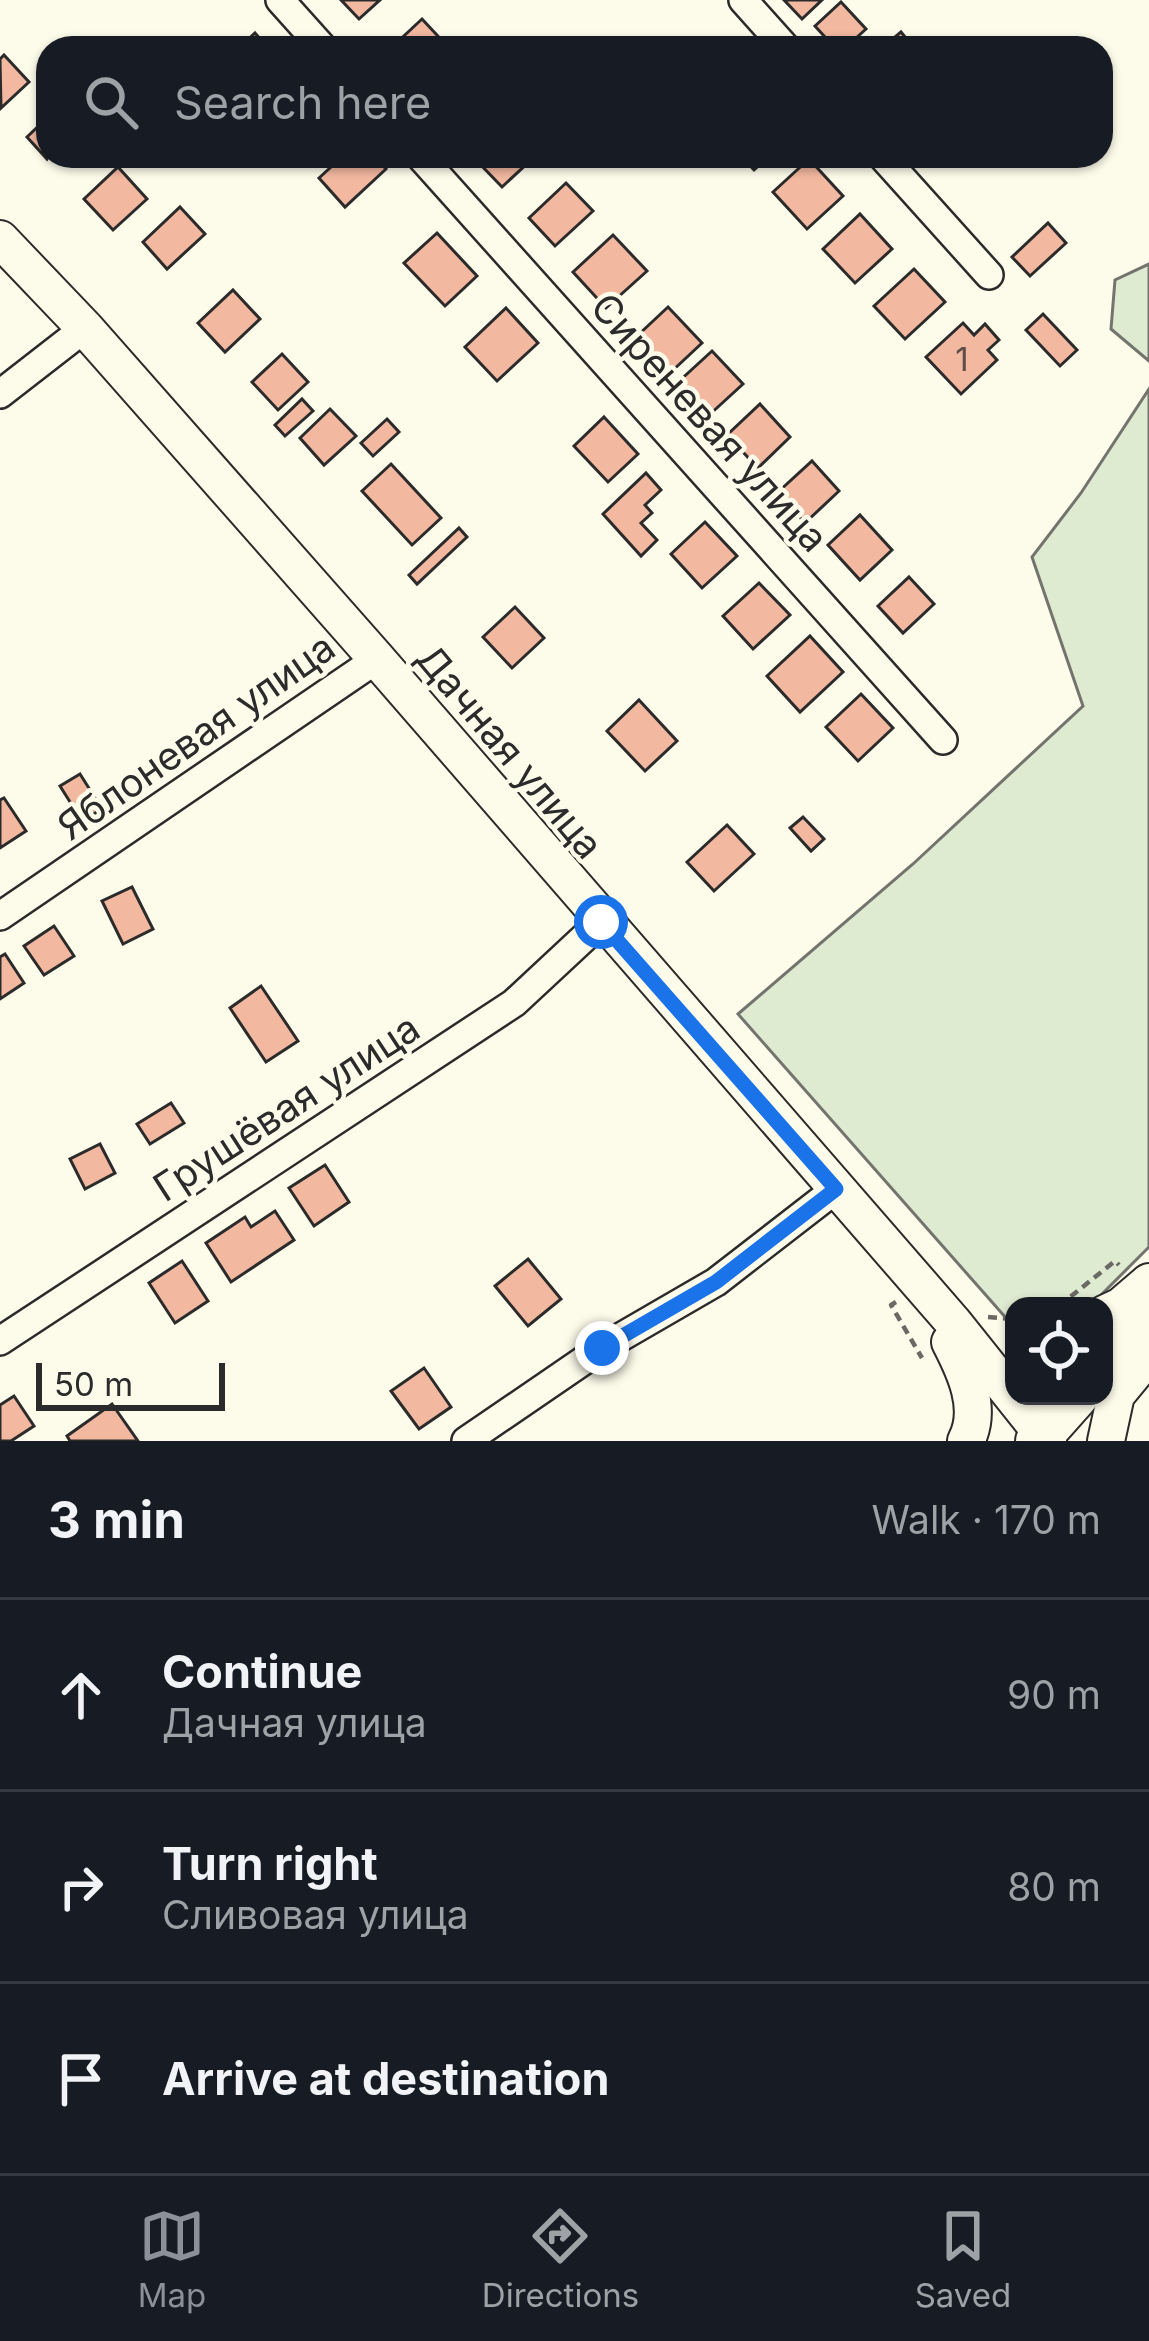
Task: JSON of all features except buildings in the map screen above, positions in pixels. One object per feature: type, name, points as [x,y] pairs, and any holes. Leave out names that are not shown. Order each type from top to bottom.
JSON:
[{"type":"highway","points":[[1113,1356],[1149,1317]]},
{"type":"highway","points":[[1042,1439],[1070,1405]]},
{"type":"main road","name":"Дачная улица","points":[[0,238],[376,659],[920,1285],[1042,1439]]},
{"type":"main road","points":[[1113,1310],[1149,1282]]},
{"type":"main road","points":[[920,1285],[992,1348],[1005,1348]]},
{"type":"main road","points":[[920,1285],[968,1376],[974,1427],[967,1441]]},
{"type":"main road","points":[[1106,1441],[1117,1395],[1149,1355]]},
{"type":"street","points":[[280,0],[312,36]]},
{"type":"street","points":[[742,0],[775,36]]},
{"type":"street","name":"Сиреневая улица","points":[[431,168],[943,740]]},
{"type":"street","points":[[893,168],[989,275]]},
{"type":"street","points":[[0,394],[85,328]]},
{"type":"street","name":"Яблоневая улица","points":[[0,916],[376,659]]},
{"type":"street","name":"Грушёвая улица","points":[[0,1341],[514,1003],[601,922]]},
{"type":"street","points":[[466,1441],[602,1348],[716,1282],[836,1189]]},
{"type":"green space","points":[[1149,264],[1149,361],[1111,329],[1115,280]]},
{"type":"green space","points":[[1149,389],[1149,1247],[1099,1297],[1005,1297],[1005,1317],[738,1014],[913,864],[1083,706],[1032,557],[1081,493]]},
{"type":"route","points":[[601,922],[836,1189],[716,1282],[602,1348]]}]
